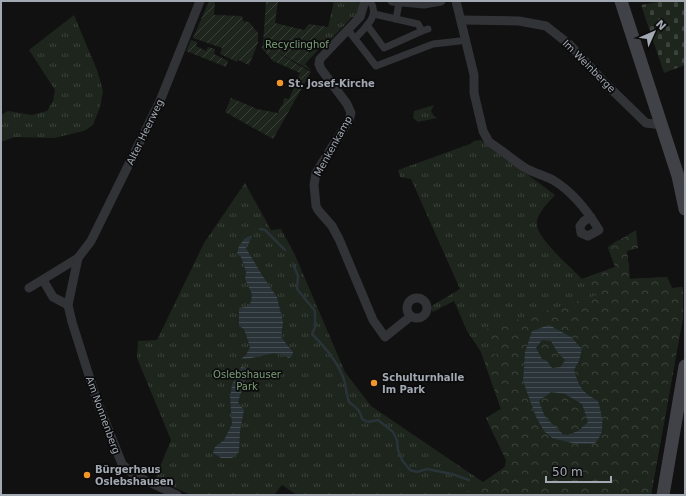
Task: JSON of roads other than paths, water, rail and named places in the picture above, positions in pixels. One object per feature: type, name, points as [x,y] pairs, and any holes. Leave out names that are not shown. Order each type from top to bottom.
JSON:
[{"type":"main road","points":[[621,1],[662,125],[681,177],[685,209]]},
{"type":"main road","points":[[627,20],[631,14],[631,1]]},
{"type":"main road","points":[[663,495],[685,366]]},
{"type":"street","name":"Alter Heerweg","points":[[29,288],[78,258],[91,241],[160,101],[200,1]]},
{"type":"street","name":"Menkenkamp","points":[[365,1],[360,17],[320,59],[319,64],[321,69],[348,104],[351,113],[349,120],[316,173],[314,186],[316,206],[332,226],[339,239],[373,320],[385,337],[412,316]]},
{"type":"street","points":[[355,39],[372,20],[374,14],[373,5],[370,1]]},
{"type":"street","points":[[396,19],[396,2],[424,4],[441,1]]},
{"type":"street","points":[[456,1],[462,20],[474,75],[474,93],[482,131],[485,136],[490,142],[527,169],[553,180],[570,193],[591,217]]},
{"type":"street","points":[[367,25],[384,48],[425,30],[418,24],[374,14]]},
{"type":"street","name":"Im Weinberge","points":[[462,20],[519,21],[546,26],[570,45],[646,123],[662,125]]},
{"type":"street","points":[[348,30],[376,66],[433,44],[460,41]]},
{"type":"street","name":"Alter Heerweg","points":[[68,306],[78,258]]},
{"type":"street","points":[[43,280],[53,297],[68,306]]},
{"type":"street","name":"Am Nonnenberg","points":[[68,306],[95,394],[119,458],[126,469],[134,475],[177,495]]},
{"type":"waterway","points":[[260,229],[265,230],[285,250]]},
{"type":"waterway","points":[[293,264],[298,276],[297,289],[315,311],[315,327],[312,334],[340,369],[349,402],[356,407],[362,419],[368,422],[378,420],[393,432],[397,440],[398,450],[402,460],[410,470],[417,472],[427,469],[452,474],[469,480]]},
{"type":"place","name":"St. Josef-Kirche","points":[[280,83]]},
{"type":"place","name":"Schulturnhalle Im Park","points":[[374,383]]},
{"type":"place","name":"Bürgerhaus Oslebshausen","points":[[87,475]]},
{"type":"park label","name":"Recyclinghof","points":[[297,44]]},
{"type":"park label","name":"Oslebshauser Park","points":[[247,380]]}]
